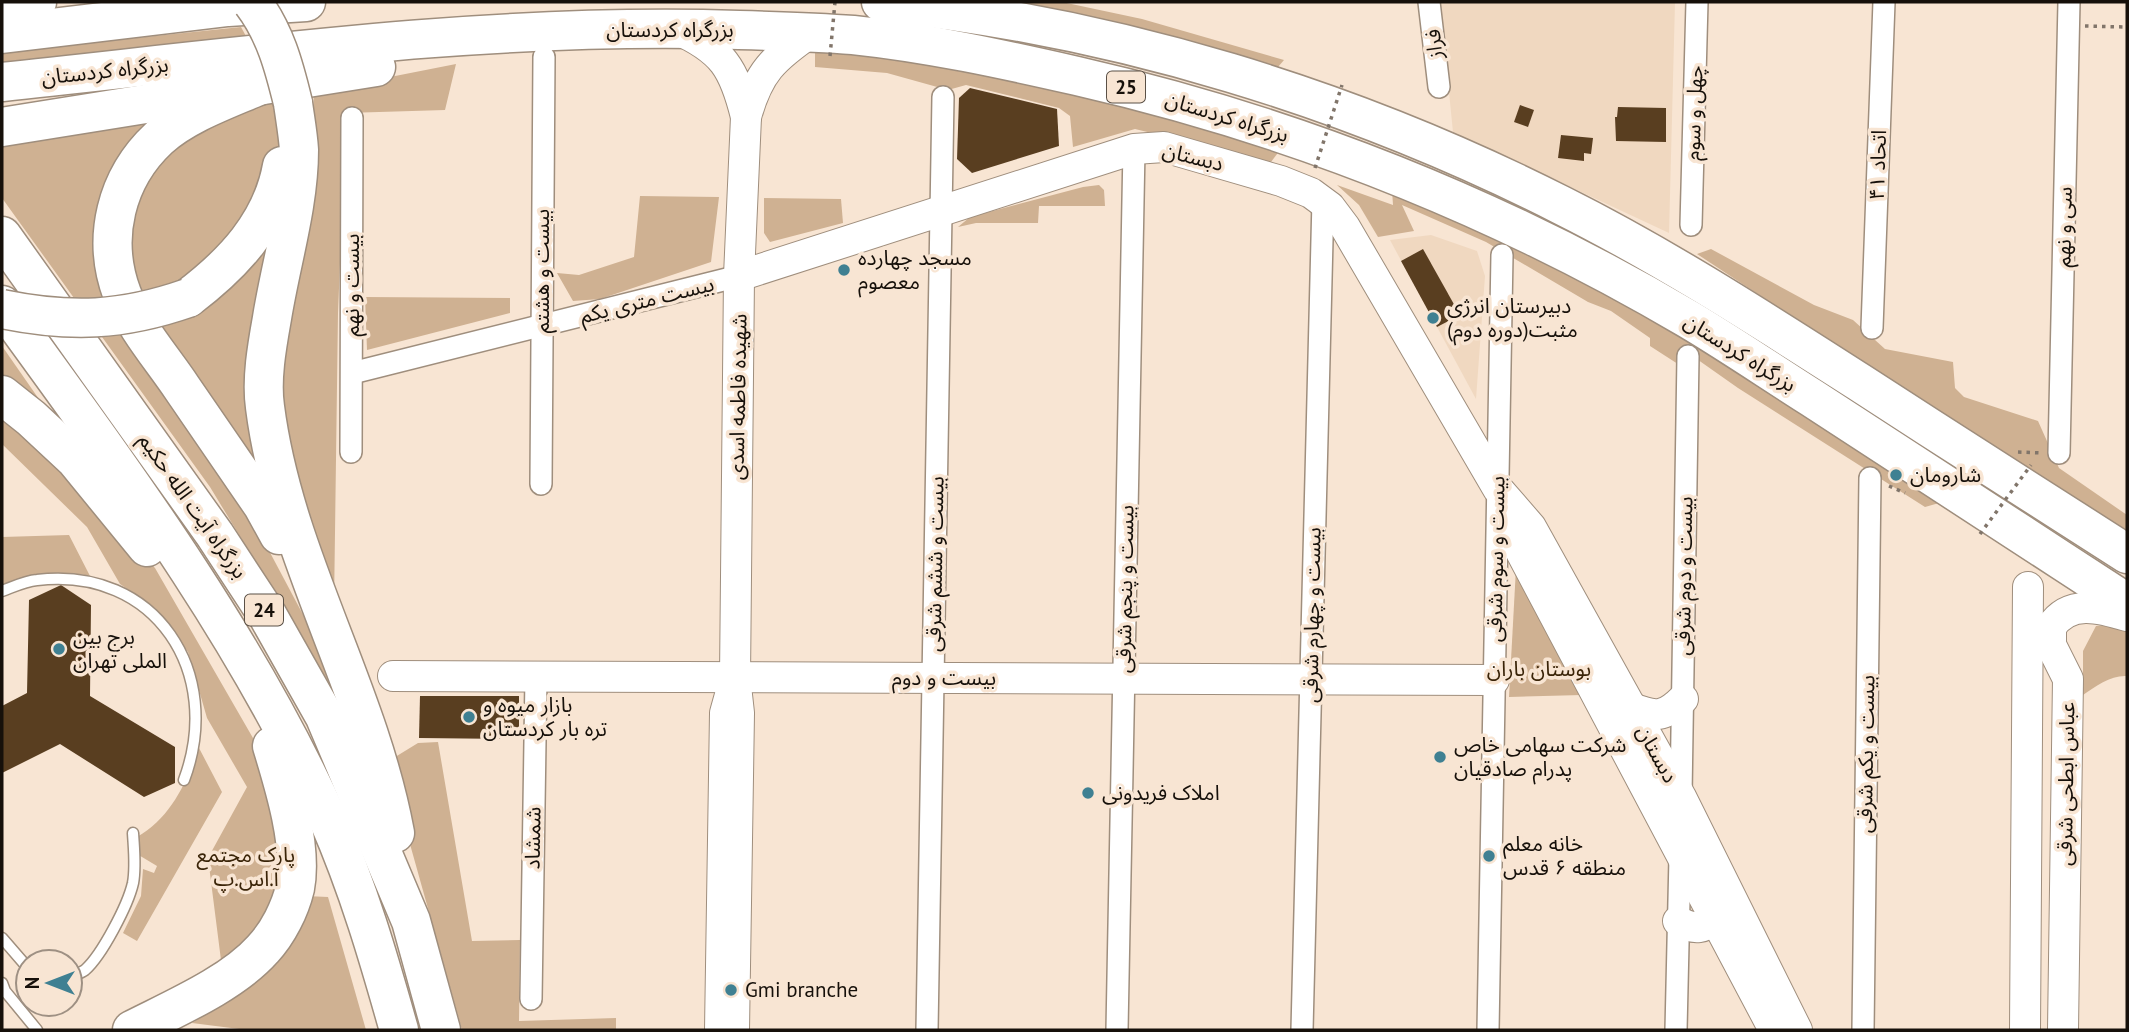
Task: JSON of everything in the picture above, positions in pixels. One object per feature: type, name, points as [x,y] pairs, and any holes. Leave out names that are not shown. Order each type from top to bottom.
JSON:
[{"type":"highway","points":[[2,6],[37,2]]},
{"type":"highway","points":[[2,307],[63,319],[97,318],[153,310],[188,298],[219,274],[244,248],[274,195],[281,172],[278,93],[283,61],[268,25],[252,2]]},
{"type":"highway","points":[[2,34],[228,7],[306,2]]},
{"type":"highway","name":"بزرگراه کردستان","points":[[881,2],[978,14],[1116,41],[1282,90],[1450,152],[1562,205],[1692,277],[2127,554]]},
{"type":"highway","name":"بزرگراه کردستان","points":[[2,82],[409,38],[533,44],[672,28],[820,44],[947,47],[1152,93],[1250,122],[1410,180],[1582,260],[1689,319],[2127,603]]},
{"type":"highway","points":[[326,619],[263,506],[141,329],[122,294],[113,248],[116,207],[122,188],[160,137],[204,110],[476,53],[533,44]]},
{"type":"highway","points":[[2,127],[278,93]]},
{"type":"highway","points":[[278,93],[299,148],[297,186],[270,329],[264,403],[272,460],[326,619],[372,741],[392,817],[411,921]]},
{"type":"highway","name":"بزرگراه آیت الله حکیم","points":[[2,236],[215,535],[268,616],[325,717],[411,921],[441,1030]]},
{"type":"highway","name":"بزرگراه آیت الله حکیم","points":[[2,307],[178,553],[248,667],[328,820],[362,909],[399,1030]]},
{"type":"highway","points":[[2,395],[32,418],[75,459],[248,667],[285,793],[296,856],[295,887],[277,931],[263,950],[209,990],[132,1030]]},
{"type":"street","name":"فراز","points":[[1429,2],[1439,87]]},
{"type":"street","name":"چهل و سوم","points":[[1691,225],[1697,2]]},
{"type":"street","name":"اتحاد ۴۱","points":[[1872,328],[1884,2]]},
{"type":"street","name":"سی و نهم","points":[[2059,453],[2069,2]]},
{"type":"street","points":[[672,28],[704,43],[719,54],[736,81],[746,117]]},
{"type":"street","name":"بیست و هشتم","points":[[533,44],[542,326],[541,484]]},
{"type":"street","points":[[746,117],[761,75],[785,51],[820,44]]},
{"type":"street","name":"بیست و ششم شرقی","points":[[927,1030],[943,97]]},
{"type":"street","name":"شهیده فاطمه اسدی","points":[[734,1030],[739,713],[735,677],[739,276],[746,117]]},
{"type":"street","name":"بیست و نهم","points":[[351,452],[352,118]]},
{"type":"street","name":"دبستان","points":[[739,276],[1134,149],[1164,148],[1281,181],[1323,200],[1345,227],[1498,489],[1531,527],[1681,797],[1797,1030]]},
{"type":"street","name":"بیست و پنجم شرقی","points":[[1117,1030],[1134,149]]},
{"type":"street","name":"بیست و چهارم شرقی","points":[[1302,1030],[1323,200]]},
{"type":"street","name":"بیست و سوم شرقی","points":[[1488,1030],[1502,255]]},
{"type":"street","name":"بیست متری یکم","points":[[352,373],[739,276]]},
{"type":"street","name":"بیست و دوم شرقی","points":[[1681,797],[1688,356]]},
{"type":"street","name":"بیست و یکم شرقی","points":[[1863,1030],[1870,478]]},
{"type":"street","name":"دبستان","points":[[1498,489],[1514,539],[1774,1030]]},
{"type":"street","name":"عباس ابطحی شرقی","points":[[2025,1030],[2028,587]]},
{"type":"street","name":"عباس ابطحی شرقی","points":[[2063,1030],[2067,679],[2051,645],[2050,627],[2072,608],[2127,616]]},
{"type":"street","name":"بیست و دوم","points":[[393,676],[1494,680]]},
{"type":"street","name":"شمشاد","points":[[531,999],[536,677]]},
{"type":"street","name":"شهیده فاطمه اسدی","points":[[720,1030],[725,713],[735,677]]},
{"type":"street","points":[[2028,679],[2067,679]]},
{"type":"street","points":[[1632,708],[1647,713],[1665,713],[1683,699]]},
{"type":"street","points":[[1676,1030],[1681,797]]},
{"type":"street","points":[[1678,921],[1690,928],[1698,928],[1708,923],[1711,912]]},
{"type":"lane","points":[[2,591],[34,580],[87,580],[115,588],[148,608],[172,637],[189,673],[197,715],[191,762],[184,780]]},
{"type":"lane","points":[[84,970],[112,933],[132,884],[133,834]]},
{"type":"lane","points":[[2,938],[14,952]]},
{"type":"lane","points":[[2,983],[5,991],[37,1030]]},
{"type":"path","points":[[820,44],[835,2]]},
{"type":"path","points":[[2069,25],[2125,27]]},
{"type":"path","points":[[1315,168],[1342,85]]},
{"type":"path","points":[[2016,452],[2059,453]]},
{"type":"path","points":[[1980,534],[2031,465]]},
{"type":"shaded area","points":[[1440,2],[1675,2],[1669,233],[1453,132]]},
{"type":"shaded area","points":[[1431,235],[1477,251],[1485,276],[1476,399],[1390,240]]},
{"type":"green space","points":[[973,2],[1062,2],[1142,19],[1284,60],[1272,74]]},
{"type":"green space","points":[[241,27],[247,38],[2,67],[2,52]]},
{"type":"green space","points":[[815,49],[894,54],[1100,97],[1283,146],[1271,162],[1135,129],[1073,147],[1070,116],[1059,108],[966,85],[948,90],[887,73],[815,67]]},
{"type":"green space","points":[[456,64],[445,110],[346,113],[338,313],[334,606],[284,438],[279,381],[310,183],[314,92]]},
{"type":"green space","points":[[279,84],[282,129],[278,163],[245,228],[182,279],[153,290],[130,290],[122,254],[148,158]]},
{"type":"green space","points":[[157,110],[104,216],[266,545],[334,673],[343,706],[210,487],[2,198],[2,142]]},
{"type":"green space","points":[[1099,185],[1104,190],[1105,206],[1039,206],[1038,223],[976,223],[958,227],[970,217]]},
{"type":"green space","points":[[1337,185],[1393,205],[1392,190],[1662,319],[1946,501],[1925,507],[1738,388],[1684,350],[1681,366],[1650,346],[1650,338],[1611,311],[1588,302],[1486,242],[1402,205],[1414,231],[1378,237],[1359,205]]},
{"type":"green space","points":[[640,196],[719,197],[711,262],[600,299],[573,301],[557,273],[579,275],[634,257]]},
{"type":"green space","points":[[764,198],[841,199],[843,223],[770,242],[764,233]]},
{"type":"green space","points":[[284,219],[262,480],[146,328]]},
{"type":"green space","points":[[1711,249],[1814,305],[1853,320],[1885,349],[1953,362],[1955,388],[1964,397],[2038,421],[2059,468],[2127,515],[2127,538],[1697,254]]},
{"type":"green space","points":[[365,297],[510,298],[510,313],[367,350]]},
{"type":"green space","points":[[2,346],[66,438],[2,385]]},
{"type":"green space","name":"پارک مجتمع آ.اس.پ","points":[[2,415],[25,432],[155,568],[264,757],[285,880],[253,943],[222,968],[208,858],[247,787],[207,718],[188,652],[155,608],[120,584],[87,527],[2,444]]},
{"type":"green space","points":[[69,535],[90,576],[45,575],[2,586],[2,537]]},
{"type":"green space","name":"بوستان باران","points":[[1516,568],[1582,695],[1509,697]]},
{"type":"green space","points":[[2096,626],[2127,626],[2127,676],[2109,679],[2083,695],[2083,651]]},
{"type":"green space","points":[[438,742],[472,941],[520,940],[519,1021],[616,1018],[616,1030],[462,1030],[387,762],[418,743]]},
{"type":"green space","points":[[199,748],[222,792],[137,941],[123,933],[141,896],[143,869],[154,873],[157,866],[137,854],[137,837],[168,810],[183,787]]},
{"type":"green space","points":[[306,896],[328,897],[366,1030],[247,1030],[192,1023],[227,1001]]},
{"type":"building","points":[[970,88],[1057,109],[1059,146],[972,173],[957,159],[959,98]]},
{"type":"building","points":[[1520,105],[1534,110],[1528,127],[1514,122]]},
{"type":"building","points":[[1618,107],[1666,108],[1666,142],[1616,141],[1615,117]]},
{"type":"building","points":[[1561,135],[1593,138],[1591,154],[1584,153],[1584,161],[1558,158]]},
{"type":"building","points":[[1423,249],[1460,315],[1437,327],[1401,261]]},
{"type":"building","name":"برج بین الملی تهران","points":[[61,585],[91,605],[90,696],[175,747],[175,783],[144,797],[60,744],[2,773],[2,706],[27,693],[29,600]]},
{"type":"building","name":"بازار میوه و تره بار کردستان","points":[[420,696],[519,696],[519,739],[419,738]]},
{"type":"place","name":"مسجد چهارده معصوم","points":[[844,270]]},
{"type":"place","name":"دبیرستان انرژی مثبت(دوره دوم)","points":[[1433,318]]},
{"type":"place","name":"شارومان","points":[[1896,475]]},
{"type":"place","name":"برج بین الملی تهران","points":[[59,649]]},
{"type":"place","name":"بازار میوه و تره بار کردستان","points":[[469,717]]},
{"type":"place","name":"شرکت سهامی خاص پدرام صادقیان","points":[[1440,757]]},
{"type":"place","name":"املاک فریدونی","points":[[1088,793]]},
{"type":"place","name":"خانه معلم منطقه ۶ قدس","points":[[1489,856]]},
{"type":"place","name":"Gmi branche","points":[[731,990]]}]
